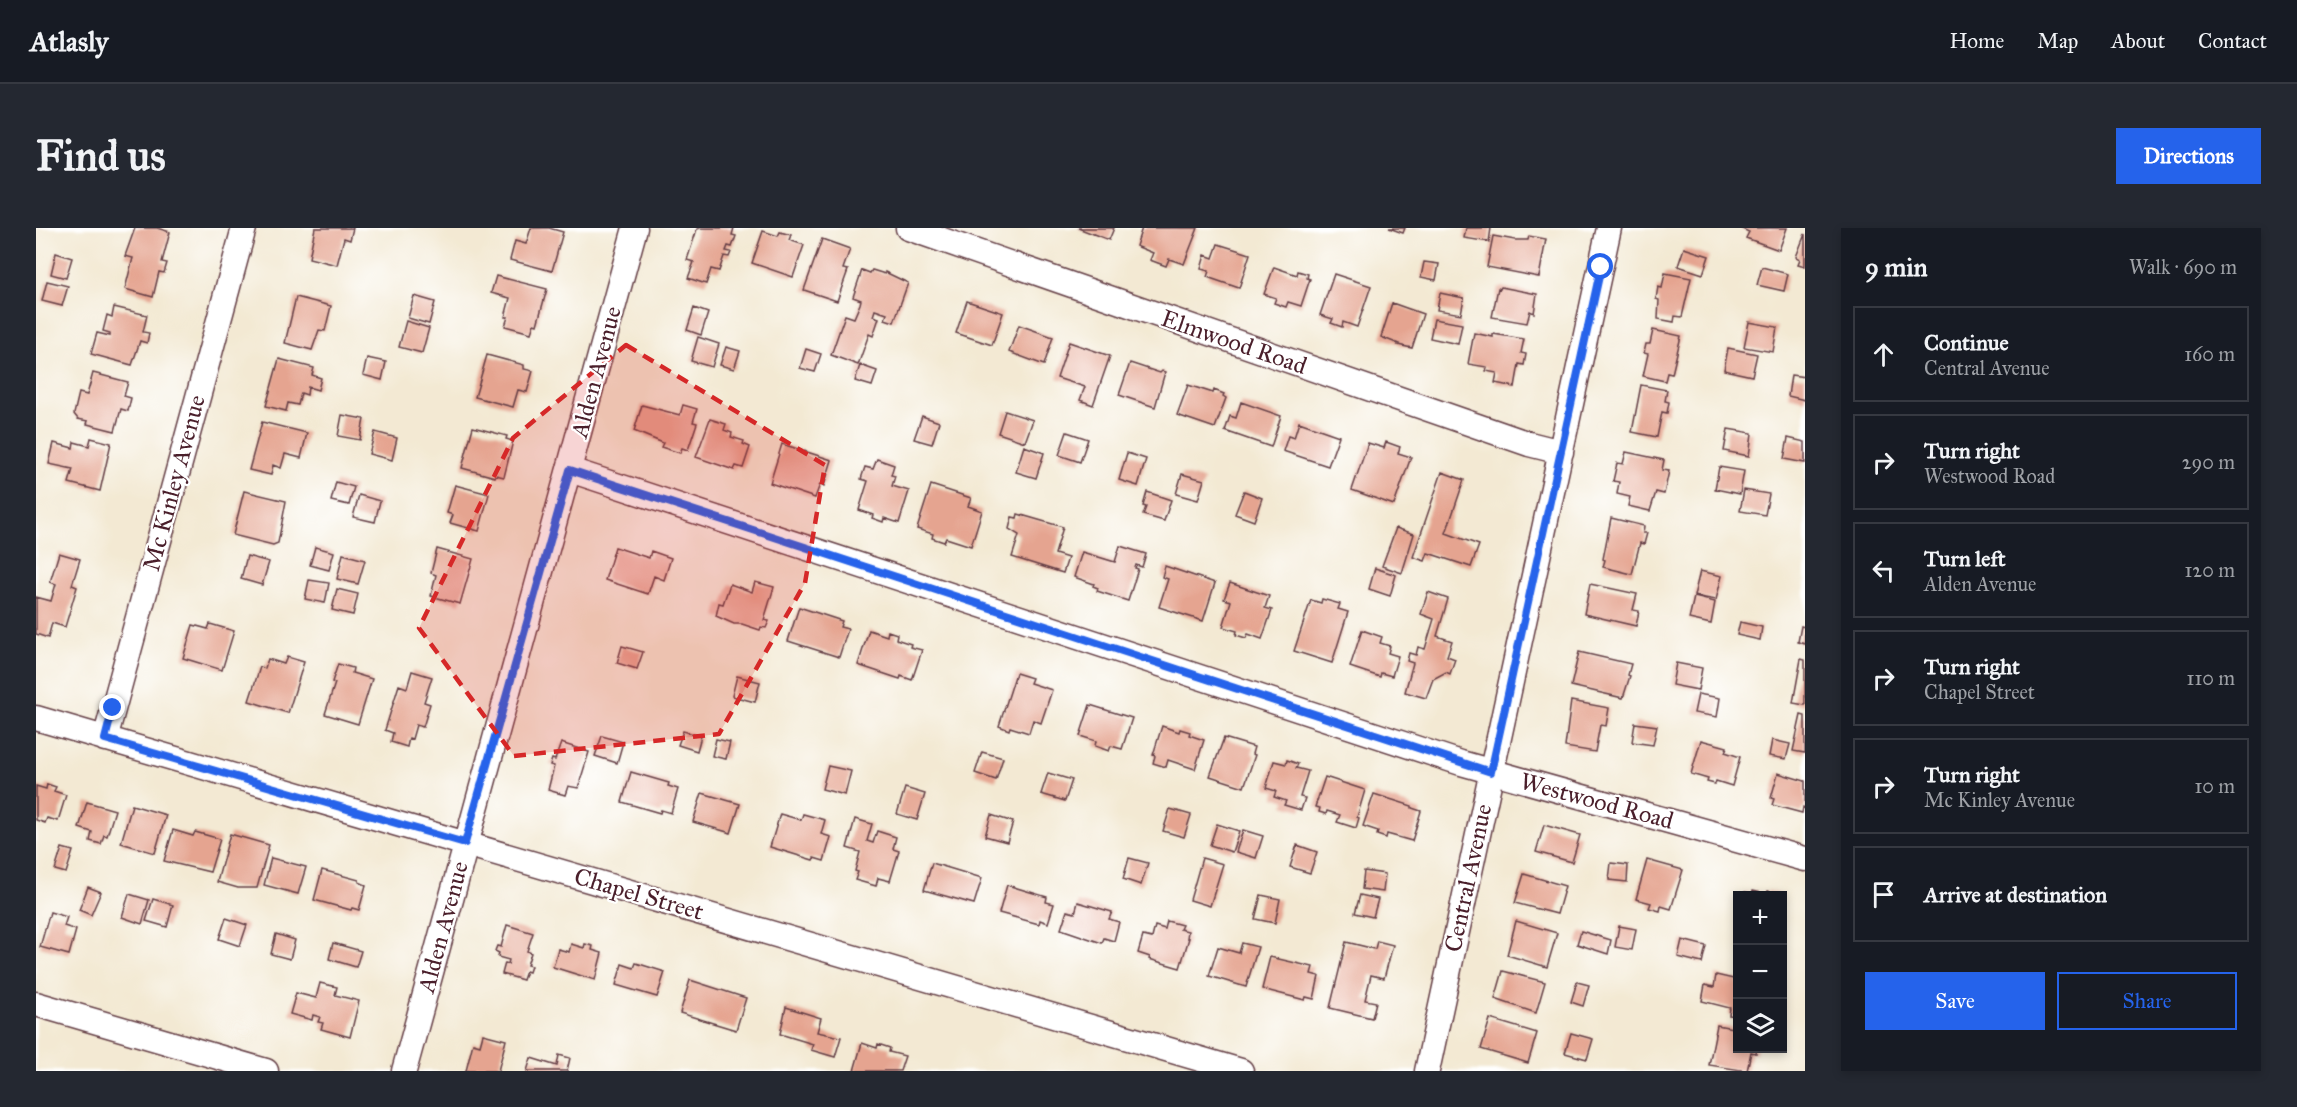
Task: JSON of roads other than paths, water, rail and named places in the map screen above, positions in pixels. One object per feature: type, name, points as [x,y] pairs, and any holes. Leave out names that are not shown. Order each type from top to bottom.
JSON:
[{"type":"street","name":"Mc Kinley Avenue","points":[[105,739],[244,228]]},
{"type":"street","name":"Alden Avenue","points":[[404,1071],[465,843],[570,470],[634,228]]},
{"type":"street","name":"Elmwood Road","points":[[908,228],[1529,444],[1561,452]]},
{"type":"street","name":"Central Avenue","points":[[1427,1071],[1609,228]]},
{"type":"street","name":"Westwood Road","points":[[570,470],[1491,772],[1805,859]]},
{"type":"street","name":"Chapel Street","points":[[36,718],[1241,1071]]},
{"type":"street","points":[[36,1004],[266,1071]]}]
